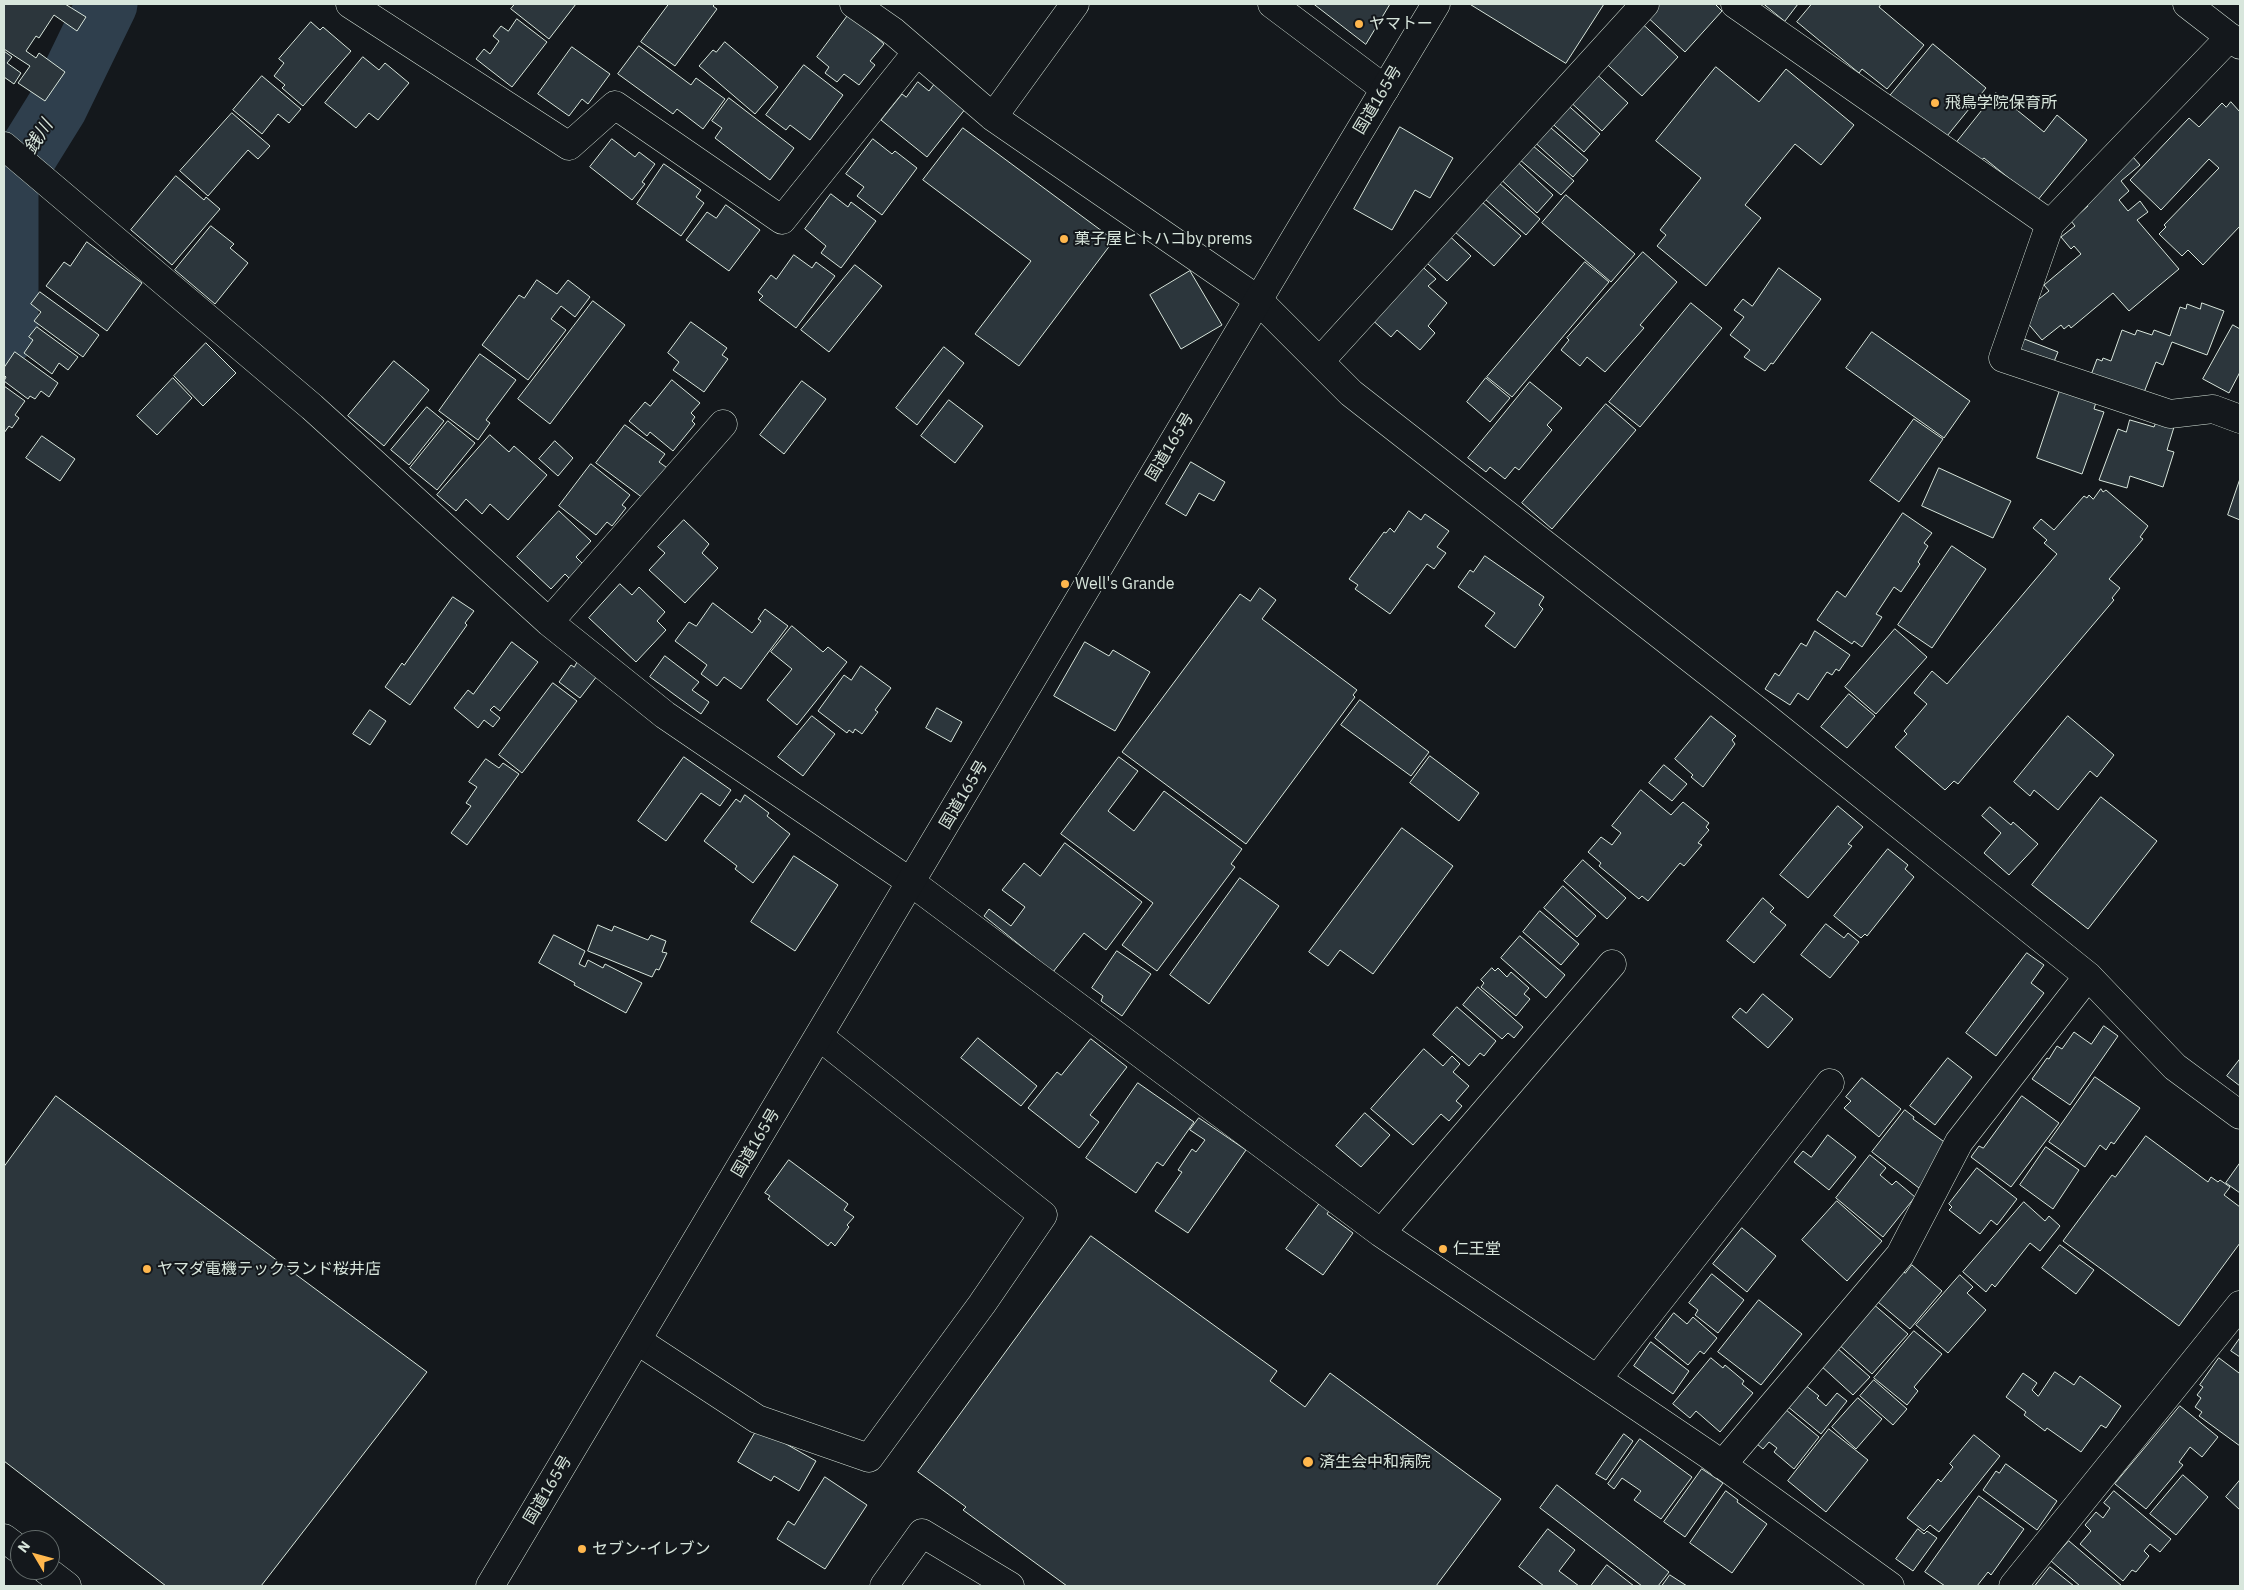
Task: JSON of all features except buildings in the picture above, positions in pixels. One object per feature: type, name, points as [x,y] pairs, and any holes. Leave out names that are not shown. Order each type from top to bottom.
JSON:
[{"type":"main road","points":[[350,4],[569,146],[615,105],[782,220],[917,52]]},
{"type":"main road","points":[[854,4],[917,52],[993,117],[1257,299],[1351,393],[1759,712],[2088,976],[2175,1067],[2240,1115]]},
{"type":"main road","points":[[993,117],[1075,4]]},
{"type":"main road","points":[[1272,4],[1385,89]]},
{"type":"main road","name":"国道165号","points":[[490,1586],[820,1037],[1257,299],[1436,4]]},
{"type":"main road","points":[[1320,361],[1645,4]]},
{"type":"main road","points":[[1735,4],[2050,224]]},
{"type":"main road","points":[[2187,4],[2235,41],[2050,224],[2003,358],[2170,414],[2213,409],[2240,419]]},
{"type":"main road","points":[[8,149],[312,407],[549,622],[665,716],[912,882],[1381,1233],[1598,1378],[1890,1586]]},
{"type":"main road","points":[[549,622],[723,424]]},
{"type":"main road","points":[[1381,1233],[1612,964]]},
{"type":"main road","points":[[1722,1465],[1900,1255],[1959,1142],[2088,976]]},
{"type":"main road","points":[[638,1341],[757,1419],[869,1458],[982,1304],[1043,1214],[820,1037]]},
{"type":"main road","points":[[1598,1378],[1830,1083]]},
{"type":"main road","points":[[2013,1586],[2240,1305]]},
{"type":"main road","points":[[884,1586],[922,1534],[1008,1586]]},
{"type":"waterway","name":"銭川","points":[[4,336],[8,329],[8,186],[57,107],[107,4]]},
{"type":"place","name":"ヤマトー","points":[[1359,24]]},
{"type":"place","name":"飛鳥学院保育所","points":[[1935,103]]},
{"type":"place","name":"菓子屋ヒトハコby prems","points":[[1064,239]]},
{"type":"place","name":"Well's Grande","points":[[1065,584]]},
{"type":"place","name":"仁王堂","points":[[1443,1249]]},
{"type":"place","name":"ヤマダ電機テックランド桜井店","points":[[147,1269]]},
{"type":"place","name":"済生会中和病院","points":[[1308,1462]]},
{"type":"place","name":"セブン-イレブン","points":[[582,1549]]}]
